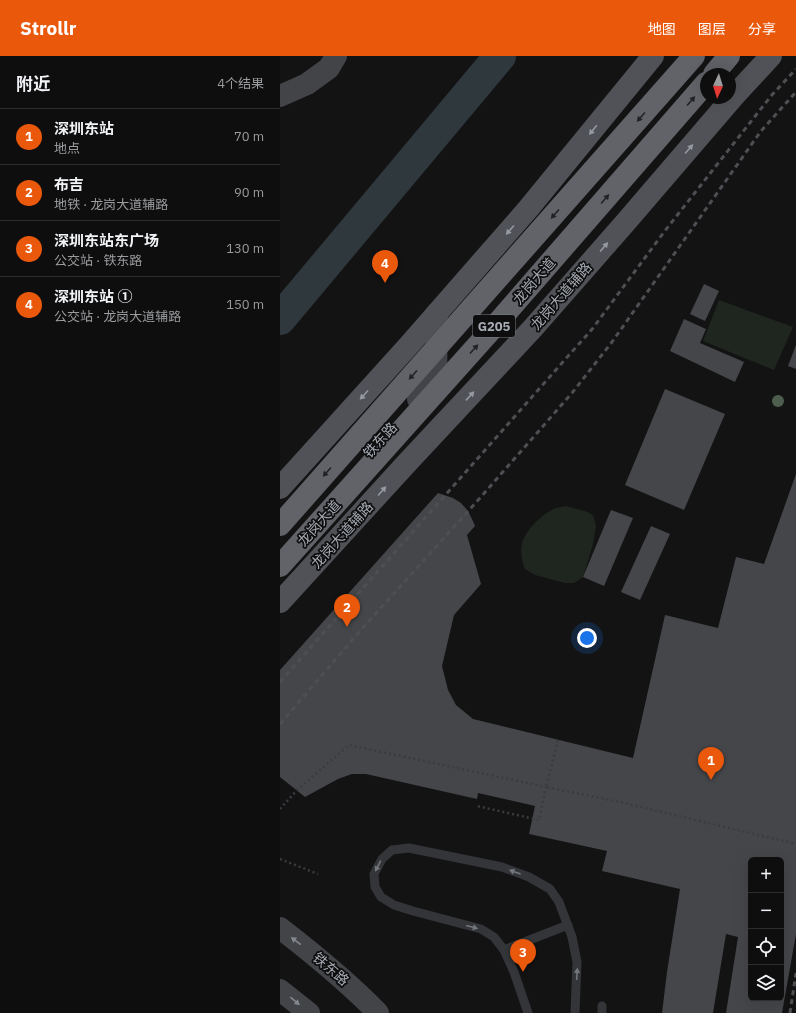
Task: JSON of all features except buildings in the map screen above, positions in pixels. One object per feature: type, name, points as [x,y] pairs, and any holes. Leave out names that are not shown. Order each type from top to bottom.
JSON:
[{"type":"highway","name":"龙岗大道","points":[[280,525],[694,56]]},
{"type":"highway","points":[[719,68],[729,56]]},
{"type":"highway","name":"龙岗大道","points":[[280,566],[493,328],[700,90]]},
{"type":"main road","points":[[280,96],[307,84],[329,68],[336,56]]},
{"type":"main road","points":[[280,488],[528,209],[653,56]]},
{"type":"main road","name":"龙岗大道辅路","points":[[280,602],[533,328],[734,96],[765,57]]},
{"type":"main road","name":"铁东路","points":[[280,551],[436,379],[437,313]]},
{"type":"main road","name":"铁东路","points":[[280,928],[312,953],[357,992],[378,1013]]},
{"type":"main road","points":[[280,990],[309,1013]]},
{"type":"lane","points":[[528,1013],[514,972],[504,950],[494,937],[481,930],[394,905],[381,897],[375,887],[374,874],[382,859],[392,850],[409,848],[502,867],[529,877],[550,889],[559,902],[572,937],[577,962],[575,1013]]},
{"type":"lane","points":[[504,950],[568,925]]},
{"type":"path","points":[[477,806],[539,820],[558,740]]},
{"type":"path","points":[[280,809],[297,790],[349,745],[620,802],[796,844]]},
{"type":"path","points":[[280,859],[318,874]]},
{"type":"shaded area","points":[[719,300],[793,327],[774,370],[703,341]]},
{"type":"shaded area","points":[[565,506],[585,511],[593,515],[596,526],[593,544],[583,577],[574,583],[565,583],[535,575],[525,569],[521,550],[527,533],[540,518],[551,510]]},
{"type":"waterway","points":[[280,319],[500,56]]},
{"type":"railway","points":[[280,682],[593,328],[664,232],[771,96],[796,69]]},
{"type":"railway","points":[[280,724],[360,631],[572,393],[612,342],[761,131],[796,92]]},
{"type":"railway","points":[[790,1013],[796,973]]},
{"type":"place","name":"深圳东站 ①","points":[[385,283]]},
{"type":"place","name":"布吉","points":[[347,627]]},
{"type":"place","name":"深圳东站","points":[[711,780]]},
{"type":"place","name":"深圳东站东广场","points":[[523,972]]}]
